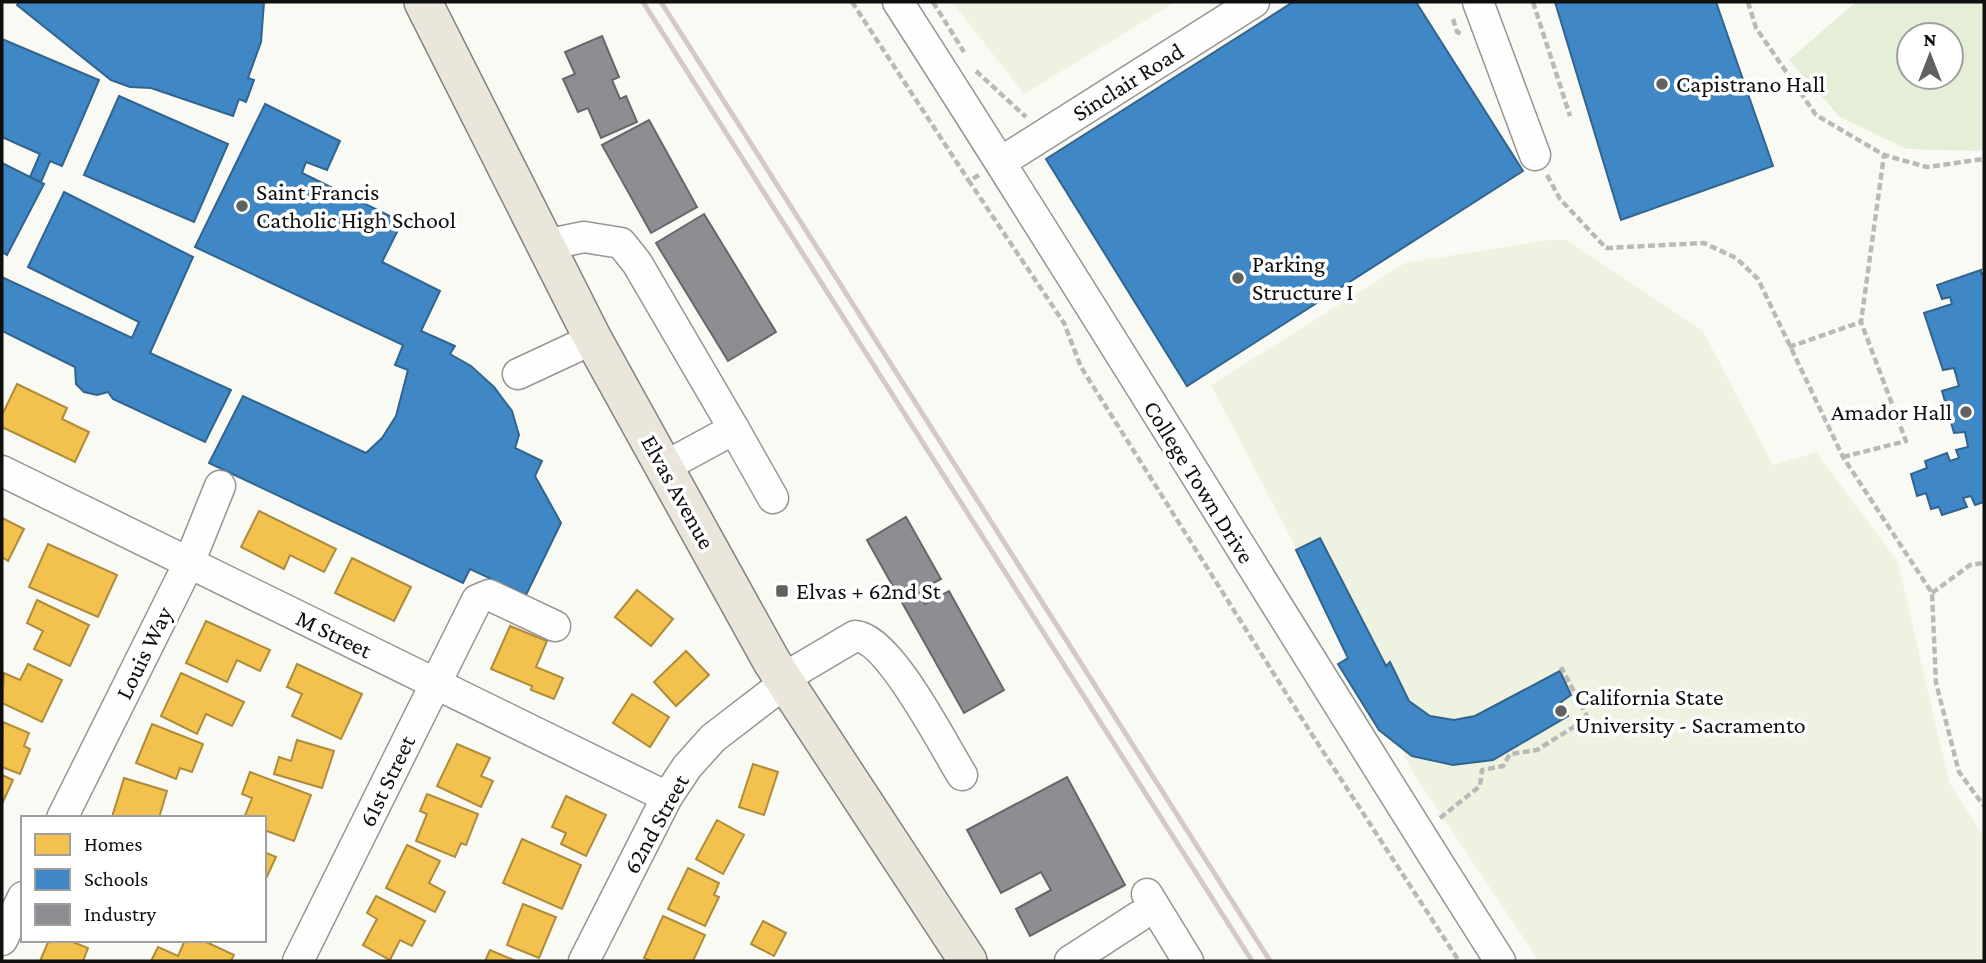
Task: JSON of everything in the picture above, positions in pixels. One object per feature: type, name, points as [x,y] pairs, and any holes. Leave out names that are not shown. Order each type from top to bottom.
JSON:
[{"type":"main road","name":"Elvas Avenue","points":[[423,2],[593,339],[664,467],[785,680],[962,960]]},
{"type":"street","name":"College Town Drive","points":[[898,2],[1002,162],[1315,669],[1500,961]]},
{"type":"street","name":"Sinclair Road","points":[[1002,162],[1254,2]]},
{"type":"street","points":[[1478,2],[1535,155]]},
{"type":"street","points":[[545,245],[584,237],[621,243],[637,263],[772,498]]},
{"type":"street","points":[[518,374],[593,339]]},
{"type":"street","points":[[664,467],[734,429]]},
{"type":"street","name":"M Street","points":[[2,471],[667,797]]},
{"type":"street","name":"Louis Way","points":[[63,816],[189,563],[220,486]]},
{"type":"street","name":"61st Street","points":[[298,961],[477,600],[489,595],[555,625]]},
{"type":"street","name":"62nd Street","points":[[584,961],[667,797],[687,767],[713,738],[785,680],[855,636],[865,638],[889,658],[962,775]]},
{"type":"street","points":[[2,940],[21,901]]},
{"type":"street","points":[[1070,961],[1142,906],[1188,961]]},
{"type":"path","points":[[852,2],[1064,323],[1081,367],[1311,733],[1459,961]]},
{"type":"path","points":[[933,2],[967,57]]},
{"type":"path","points":[[1532,2],[1570,116]]},
{"type":"path","points":[[1748,2],[1756,28],[1816,115],[1884,155],[1927,167],[1984,159]]},
{"type":"path","points":[[971,67],[1029,120]]},
{"type":"path","points":[[1535,155],[1560,199],[1606,248],[1704,243],[1736,258],[1758,279],[1843,457],[1932,593],[1936,683],[1959,772],[1984,806]]},
{"type":"path","points":[[1843,457],[1906,441],[1861,322],[1884,155]]},
{"type":"path","points":[[969,181],[1002,162]]},
{"type":"path","points":[[1789,347],[1861,322]]},
{"type":"path","points":[[1932,593],[1970,565],[1984,563]]},
{"type":"path","points":[[1439,818],[1480,786],[1482,771],[1503,766],[1510,754],[1537,750],[1588,718],[1560,667]]},
{"type":"green space","points":[[952,2],[1176,2],[1024,94]]},
{"type":"green space","points":[[1856,2],[1984,2],[1984,148],[1978,151],[1907,149],[1840,117],[1789,60]]},
{"type":"green space","points":[[1547,240],[1567,240],[1703,331],[1773,465],[1816,452],[1898,562],[1949,782],[1984,837],[1984,961],[1539,961],[1415,776],[1211,385],[1405,263]]},
{"type":"building: Homes","points":[[17,384],[67,408],[62,419],[89,432],[75,462],[2,427],[2,415]]},
{"type":"building: Homes","points":[[259,511],[336,549],[324,572],[290,555],[284,569],[241,547]]},
{"type":"building: Homes","points":[[2,518],[24,529],[8,561],[2,557]]},
{"type":"building: Homes","points":[[48,544],[117,575],[98,617],[29,587]]},
{"type":"building: Homes","points":[[352,558],[411,587],[394,621],[335,593]]},
{"type":"building: Homes","points":[[637,590],[673,619],[651,646],[615,617]]},
{"type":"building: Homes","points":[[37,600],[89,625],[70,666],[34,649],[43,631],[27,623]]},
{"type":"building: Homes","points":[[206,621],[270,650],[260,671],[237,660],[227,682],[186,663]]},
{"type":"building: Homes","points":[[510,626],[547,641],[536,667],[563,678],[554,699],[531,690],[532,686],[491,669]]},
{"type":"building: Homes","points":[[686,651],[709,675],[676,706],[654,682]]},
{"type":"building: Homes","points":[[28,664],[62,680],[42,722],[2,703],[4,673],[20,680]]},
{"type":"building: Homes","points":[[297,664],[362,694],[341,739],[292,716],[302,694],[287,687]]},
{"type":"building: Homes","points":[[181,673],[244,702],[232,726],[206,714],[197,734],[161,716]]},
{"type":"building: Homes","points":[[632,694],[669,717],[650,747],[613,723]]},
{"type":"building: Homes","points":[[3,722],[29,733],[24,746],[30,749],[20,774],[2,767]]},
{"type":"building: Homes","points":[[152,724],[203,744],[192,772],[180,768],[176,779],[136,763]]},
{"type":"building: Homes","points":[[297,740],[334,751],[322,788],[274,774],[279,757],[291,761]]},
{"type":"building: Homes","points":[[457,744],[490,758],[481,776],[493,781],[481,807],[437,786]]},
{"type":"building: Homes","points":[[753,764],[778,772],[764,815],[739,807]]},
{"type":"building: Homes","points":[[250,772],[311,795],[294,841],[266,831],[266,816],[245,816],[252,798],[242,794]]},
{"type":"building: Homes","points":[[2,775],[13,780],[2,804]]},
{"type":"building: Homes","points":[[124,778],[167,791],[160,816],[112,816]]},
{"type":"building: Homes","points":[[427,794],[478,814],[466,845],[461,843],[455,857],[416,841],[427,814],[420,811]]},
{"type":"building: Homes","points":[[566,796],[606,815],[586,856],[561,844],[566,833],[552,827]]},
{"type":"building: Homes","points":[[717,820],[744,835],[723,874],[696,859]]},
{"type":"building: Homes","points":[[522,839],[581,865],[562,909],[503,883]]},
{"type":"building: Homes","points":[[407,845],[440,861],[429,883],[445,892],[435,912],[386,888]]},
{"type":"building: Homes","points":[[266,853],[276,857],[266,879]]},
{"type":"building: Homes","points":[[688,868],[719,883],[714,895],[719,897],[705,926],[668,909]]},
{"type":"building: Homes","points":[[376,896],[425,921],[412,946],[400,940],[390,960],[363,945],[377,919],[367,913]]},
{"type":"building: Homes","points":[[523,904],[556,917],[539,958],[507,945]]},
{"type":"building: Homes","points":[[663,916],[705,935],[693,961],[652,961],[644,958]]},
{"type":"building: Homes","points":[[763,921],[786,933],[774,956],[751,944]]},
{"type":"building: Homes","points":[[48,942],[73,942],[88,948],[83,961],[40,961]]},
{"type":"building: Homes","points":[[184,942],[206,942],[234,955],[231,961],[151,961],[158,947],[178,956]]},
{"type":"building: Homes","points":[[490,950],[516,961],[485,961]]},
{"type":"building: Schools","points":[[19,2],[264,2],[261,42],[248,78],[254,80],[246,102],[239,99],[233,116],[151,88],[130,87],[111,80],[17,5]]},
{"type":"building: Schools","name":"Parking Structure I","points":[[1293,2],[1416,2],[1523,171],[1187,386],[1046,159]]},
{"type":"building: Schools","name":"Capistrano Hall","points":[[1555,2],[1716,2],[1773,166],[1621,220]]},
{"type":"building: Schools","points":[[2,39],[99,80],[62,166],[50,161],[41,182],[30,177],[40,154],[2,137]]},
{"type":"building: Schools","points":[[119,96],[228,144],[194,222],[84,175]]},
{"type":"building: Schools","points":[[265,104],[340,141],[327,170],[306,162],[302,173],[402,222],[382,262],[440,291],[421,331],[455,346],[450,354],[471,366],[494,387],[512,411],[519,435],[515,448],[542,461],[535,476],[561,523],[526,595],[470,569],[463,583],[209,463],[243,396],[366,453],[382,438],[396,416],[408,370],[395,365],[403,345],[195,247]]},
{"type":"building: Schools","points":[[2,163],[44,184],[7,255],[2,252]]},
{"type":"building: Schools","points":[[64,192],[193,257],[150,353],[231,390],[205,442],[113,399],[108,392],[97,395],[84,392],[76,384],[75,367],[2,331],[2,277],[132,338],[139,322],[28,267]]},
{"type":"building: Schools","name":"Amador Hall","points":[[1981,270],[1981,274],[1984,273],[1984,502],[1975,505],[1971,496],[1963,498],[1967,507],[1942,515],[1939,507],[1931,509],[1926,493],[1917,496],[1911,474],[1927,468],[1925,461],[1947,453],[1950,461],[1959,458],[1956,450],[1968,447],[1965,432],[1954,433],[1942,391],[1959,386],[1954,368],[1943,370],[1924,313],[1952,304],[1950,297],[1942,299],[1937,285]]},
{"type":"building: Schools","points":[[1320,538],[1386,666],[1390,662],[1409,701],[1430,716],[1454,720],[1475,716],[1560,671],[1571,695],[1561,702],[1568,716],[1493,760],[1453,765],[1412,756],[1379,730],[1338,664],[1348,658],[1296,550]]},
{"type":"building: Industry","points":[[602,36],[619,77],[612,80],[620,99],[626,96],[637,122],[601,138],[588,108],[578,112],[563,79],[575,74],[565,52]]},
{"type":"building: Industry","points":[[649,120],[697,207],[651,233],[602,145]]},
{"type":"building: Industry","points":[[704,214],[776,332],[728,361],[656,243]]},
{"type":"building: Industry","points":[[906,517],[941,579],[918,591],[925,604],[949,591],[1004,690],[964,713],[867,540]]},
{"type":"building: Industry","points":[[1067,777],[1125,885],[1030,936],[1016,909],[1051,890],[1041,872],[1001,893],[967,830]]},
{"type":"railway","points":[[643,2],[1252,961]]},
{"type":"railway","points":[[661,2],[1270,961]]},
{"type":"place","name":"Capistrano Hall","points":[[1662,84]]},
{"type":"place","name":"Saint Francis Catholic High School","points":[[242,206]]},
{"type":"place","name":"Parking Structure I","points":[[1238,278]]},
{"type":"place","name":"Amador Hall","points":[[1966,412]]},
{"type":"place","name":"Elvas + 62nd St","points":[[782,591]]},
{"type":"place","name":"California State University - Sacramento","points":[[1561,711]]}]
